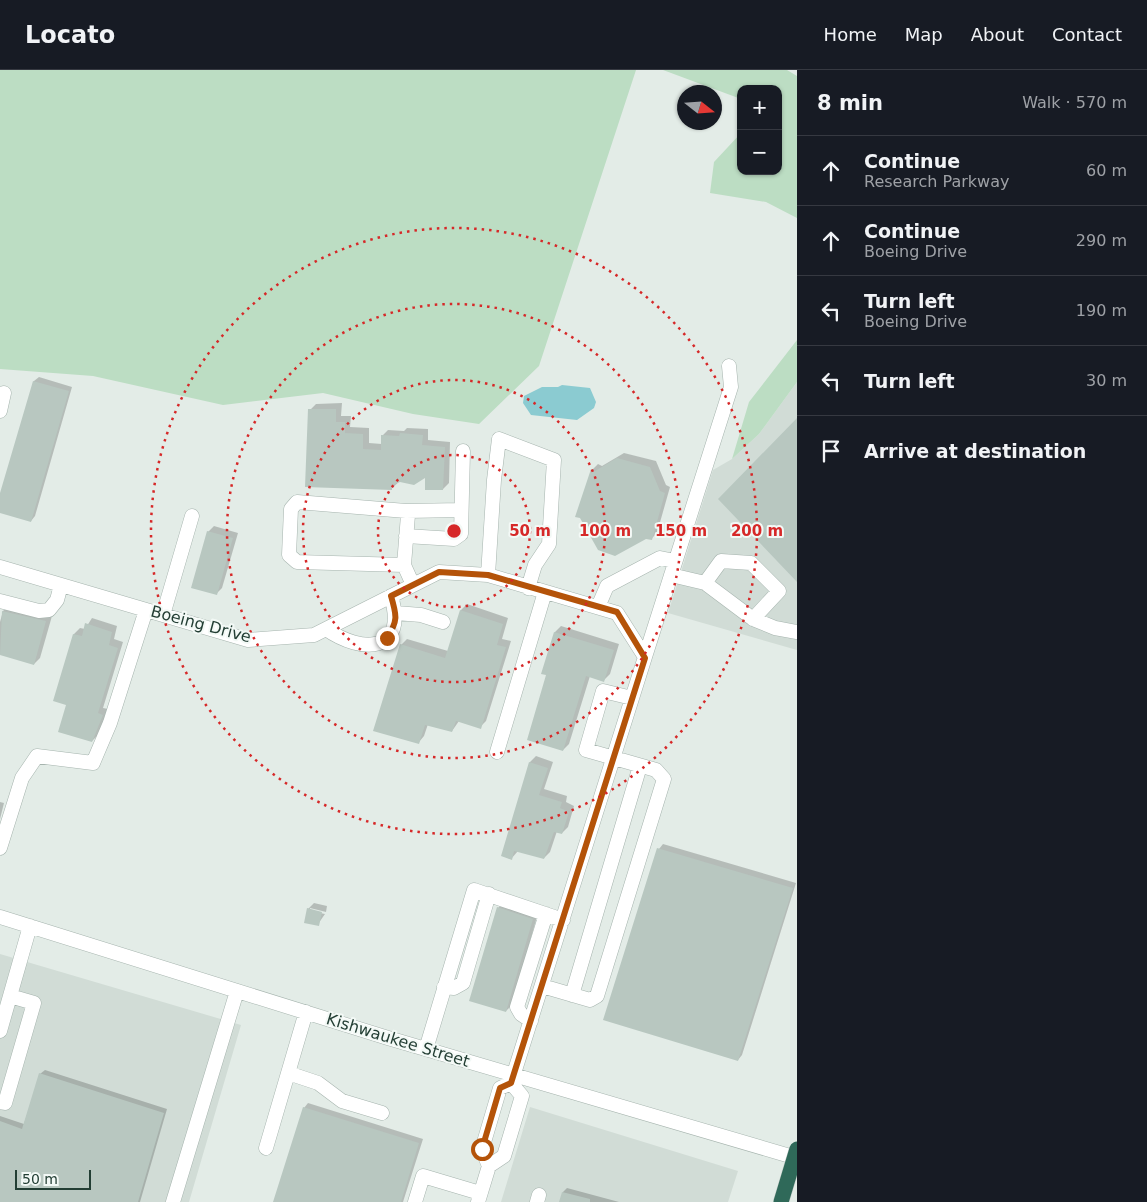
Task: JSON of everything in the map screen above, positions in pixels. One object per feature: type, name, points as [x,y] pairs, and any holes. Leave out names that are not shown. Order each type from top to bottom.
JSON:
[{"type":"highway","points":[[781,1202],[797,1149]]},
{"type":"street","points":[[415,1202],[423,1176],[479,1198],[488,1166],[482,1149],[500,1088],[513,1079],[731,387],[729,366]]},
{"type":"street","points":[[0,411],[4,392]]},
{"type":"street","points":[[488,575],[494,480],[499,439],[554,460],[549,544],[535,565],[528,588]]},
{"type":"street","points":[[406,536],[457,538],[461,534],[463,451]]},
{"type":"street","points":[[404,565],[297,562],[289,555],[291,509],[293,504],[297,502],[406,511],[461,510]]},
{"type":"street","points":[[406,511],[408,514],[404,565],[412,586]]},
{"type":"street","points":[[164,615],[192,516]]},
{"type":"street","points":[[598,607],[607,586],[660,558],[673,568],[705,583],[753,619],[775,628],[795,629]]},
{"type":"street","points":[[705,583],[721,561],[751,563],[779,591],[753,619]]},
{"type":"street","name":"Boeing Drive","points":[[0,567],[248,640],[314,635],[439,572],[488,575],[617,612],[645,658]]},
{"type":"street","points":[[0,601],[38,611],[49,610],[57,600],[62,585]]},
{"type":"street","points":[[497,752],[545,592]]},
{"type":"street","points":[[326,629],[347,641],[363,646],[375,645],[387,638],[396,625],[396,613],[391,596]]},
{"type":"street","points":[[0,848],[22,778],[37,756],[92,763],[110,723],[146,610]]},
{"type":"street","points":[[396,613],[421,615],[444,622]]},
{"type":"street","points":[[542,986],[590,1000],[597,996],[664,780],[656,770],[586,750],[603,691],[632,698]]},
{"type":"street","points":[[572,994],[640,766]]},
{"type":"street","points":[[426,1049],[471,889],[563,920]]},
{"type":"street","points":[[444,987],[454,988],[463,983],[489,894]]},
{"type":"street","points":[[531,1021],[521,1014],[517,1007],[546,914]]},
{"type":"street","name":"Kishwaukee Street","points":[[0,917],[426,1049],[513,1079],[797,1158]]},
{"type":"street","points":[[0,1031],[30,926]]},
{"type":"street","points":[[173,1202],[237,991]]},
{"type":"street","points":[[0,1102],[5,1103],[34,1003],[10,996]]},
{"type":"street","points":[[266,1148],[306,1012]]},
{"type":"street","points":[[288,1073],[318,1083],[342,1101],[382,1113]]},
{"type":"street","points":[[488,1166],[504,1156],[522,1096],[513,1079]]},
{"type":"shaded area","points":[[797,382],[797,650],[668,613],[713,470],[732,459],[759,434]]},
{"type":"shaded area","points":[[0,954],[241,1025],[189,1202],[0,1202]]},
{"type":"shaded area","points":[[530,1107],[738,1171],[728,1202],[501,1202]]},
{"type":"green space","points":[[0,70],[636,70],[539,366],[479,424],[413,414],[323,393],[223,405],[93,376],[0,369]]},
{"type":"green space","points":[[663,70],[787,70],[797,76],[797,218],[766,202],[710,193],[714,162],[737,137],[737,175],[782,175],[782,85],[737,85],[737,98],[722,92],[722,85],[703,85]]},
{"type":"green space","points":[[797,340],[797,382],[759,434],[732,459],[749,402]]},
{"type":"water","points":[[562,385],[590,388],[596,402],[594,408],[577,420],[531,415],[523,403],[524,396],[542,387],[558,387]]},
{"type":"building","points":[[33,381],[69,391],[31,522],[0,513],[0,493]]},
{"type":"building","points":[[308,409],[336,409],[336,422],[345,422],[345,433],[363,434],[363,449],[381,450],[381,435],[399,436],[400,433],[423,435],[422,445],[445,447],[443,490],[425,490],[425,478],[414,485],[400,482],[392,485],[392,490],[305,487]]},
{"type":"building","points":[[797,418],[797,582],[718,499]]},
{"type":"building","points":[[617,458],[650,467],[660,491],[665,493],[652,540],[646,539],[615,556],[598,550],[580,518],[575,517],[591,469],[595,471]]},
{"type":"building","points":[[207,531],[233,538],[217,595],[191,588]]},
{"type":"building","points":[[460,610],[503,624],[497,645],[506,647],[481,729],[456,721],[452,732],[425,725],[419,744],[373,731],[400,644],[445,658]]},
{"type":"building","points":[[2,611],[46,621],[34,665],[0,655]]},
{"type":"building","points":[[85,623],[112,632],[109,645],[118,648],[98,713],[103,715],[92,742],[58,732],[66,705],[53,701],[73,634],[82,636]]},
{"type":"building","points":[[554,632],[614,650],[604,682],[586,676],[563,751],[527,740],[546,675],[541,674]]},
{"type":"building","points":[[529,762],[548,768],[539,795],[562,802],[560,808],[569,812],[562,834],[554,832],[544,859],[514,851],[512,860],[501,856]]},
{"type":"building","points":[[657,848],[793,888],[738,1061],[603,1020]]},
{"type":"building","points":[[497,907],[533,919],[506,1012],[469,1001]]},
{"type":"building","points":[[307,908],[322,912],[319,926],[304,923]]},
{"type":"building","points":[[39,1073],[164,1113],[138,1202],[0,1202],[0,1121],[22,1129]]},
{"type":"building","points":[[303,1107],[419,1143],[401,1202],[273,1202]]},
{"type":"building","points":[[562,1192],[590,1199],[590,1202],[559,1202]]},
{"type":"route","points":[[387,638],[396,625],[396,613],[391,596],[439,572],[488,575],[617,612],[645,658],[511,1083],[500,1088],[482,1149]]}]
